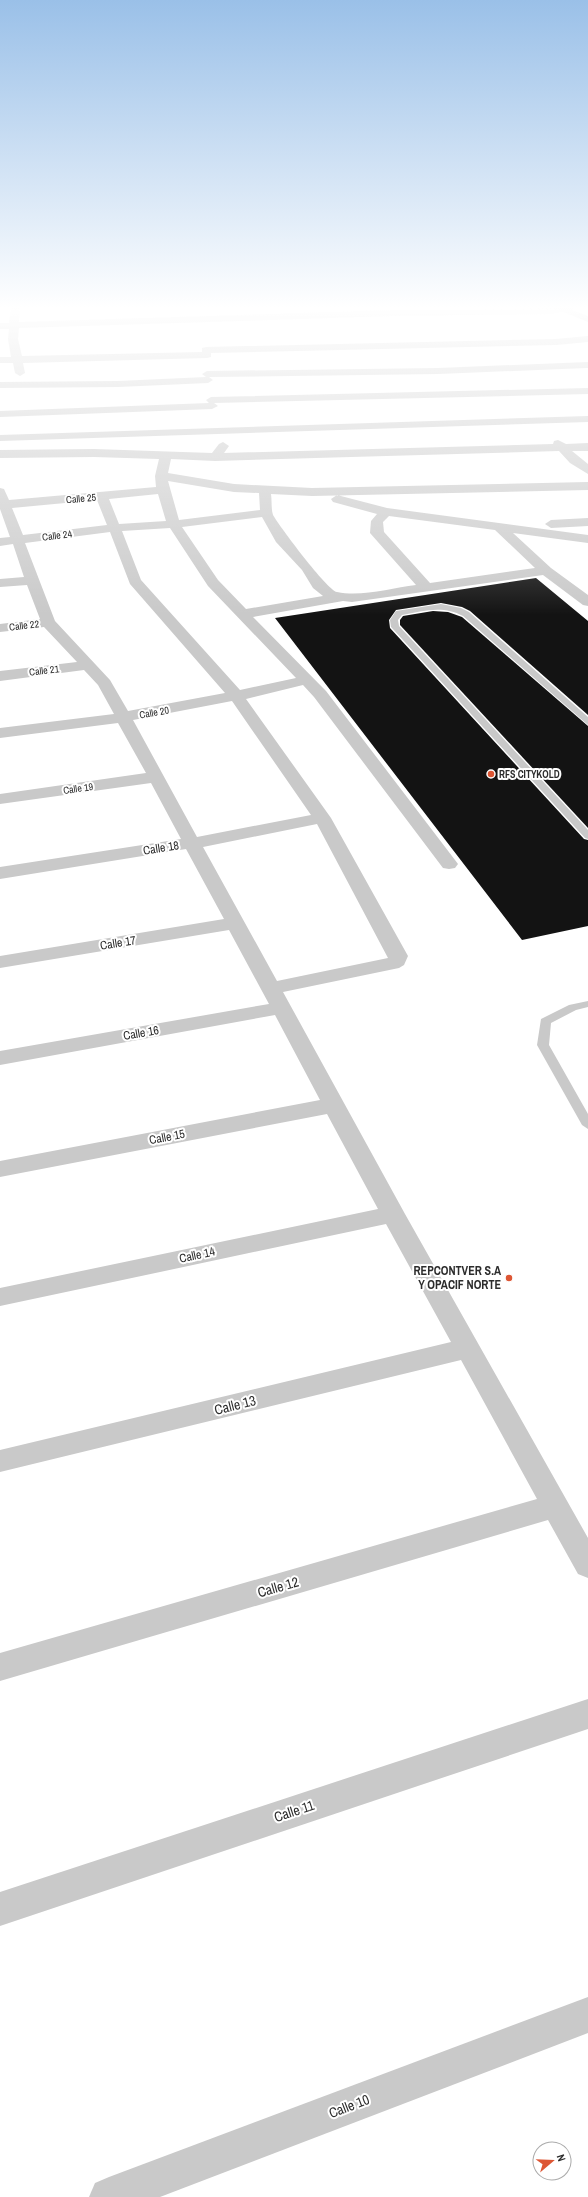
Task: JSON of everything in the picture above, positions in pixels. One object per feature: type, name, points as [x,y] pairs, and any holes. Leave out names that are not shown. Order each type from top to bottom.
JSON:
[{"type":"street","points":[[0,414],[64,411]]},
{"type":"street","points":[[215,411],[222,431],[223,445],[215,457]]},
{"type":"street","points":[[467,411],[474,422]]},
{"type":"street","points":[[0,450],[15,413]]},
{"type":"street","points":[[5,437],[588,419]]},
{"type":"street","points":[[534,421],[566,449],[574,460],[588,470]]},
{"type":"street","points":[[223,445],[279,428]]},
{"type":"street","points":[[0,454],[94,453],[215,457],[566,449],[588,447]]},
{"type":"street","points":[[166,455],[162,483],[174,524],[213,583],[320,694],[449,864]]},
{"type":"street","name":"Calle 25","points":[[2,500],[102,496],[162,483],[265,491],[312,492]]},
{"type":"street","points":[[312,492],[588,486]]},
{"type":"street","points":[[265,491],[266,513],[281,539],[321,588],[331,596],[339,598]]},
{"type":"street","points":[[312,492],[386,512],[588,539]]},
{"type":"street","points":[[102,496],[135,581],[236,696],[322,818],[398,956],[397,961],[392,964],[271,988]]},
{"type":"street","points":[[2,500],[9,541],[33,580],[48,622],[105,683],[393,1214],[469,1348],[588,1565]]},
{"type":"street","points":[[386,512],[377,521],[377,533],[426,587]]},
{"type":"street","name":"Calle 24","points":[[9,541],[114,528],[174,524],[266,513]]},
{"type":"street","points":[[500,528],[588,522]]},
{"type":"street","points":[[500,528],[546,571],[588,602]]},
{"type":"street","points":[[243,614],[339,598],[352,598],[546,571]]},
{"type":"street","points":[[0,583],[33,580]]},
{"type":"street","name":"Calle 22","points":[[0,628],[48,622]]},
{"type":"street","name":"Calle 21","points":[[0,676],[88,665]]},
{"type":"street","name":"Calle 20","points":[[0,734],[124,717],[236,696],[307,680]]},
{"type":"street","name":"Calle 19","points":[[0,799],[156,777]]},
{"type":"street","name":"Calle 18","points":[[0,873],[193,843],[322,818]]},
{"type":"street","name":"Calle 17","points":[[0,962],[236,923]]},
{"type":"street","name":"Calle 16","points":[[0,1058],[281,1008]]},
{"type":"street","name":"Calle 15","points":[[0,1169],[334,1105]]},
{"type":"street","name":"Calle 14","points":[[0,1297],[393,1214]]},
{"type":"street","name":"Calle 13","points":[[0,1461],[469,1348]]},
{"type":"street","name":"Calle 12","points":[[0,1667],[556,1506]]},
{"type":"street","name":"Calle 11","points":[[0,1909],[588,1714]]},
{"type":"street","name":"Calle 10","points":[[109,2197],[588,2015]]},
{"type":"lane","points":[[588,722],[466,614],[456,608],[439,606],[399,614],[394,620],[396,628],[588,836]]},
{"type":"lane","points":[[588,1004],[573,1007],[545,1021],[544,1045],[588,1125]]},
{"type":"building","name":"RFS CITYKOLD","points":[[536,578],[588,621],[588,715],[470,611],[462,607],[441,603],[396,610],[389,620],[390,628],[584,839],[588,840],[588,926],[522,940],[275,618]]},
{"type":"building","points":[[433,611],[448,612],[462,617],[588,726],[588,828],[400,625],[400,620],[403,616]]},
{"type":"place","name":"RFS CITYKOLD","points":[[491,774]]},
{"type":"place","name":"REPCONTVER S.A Y OPACIF NORTE","points":[[509,1278]]}]
